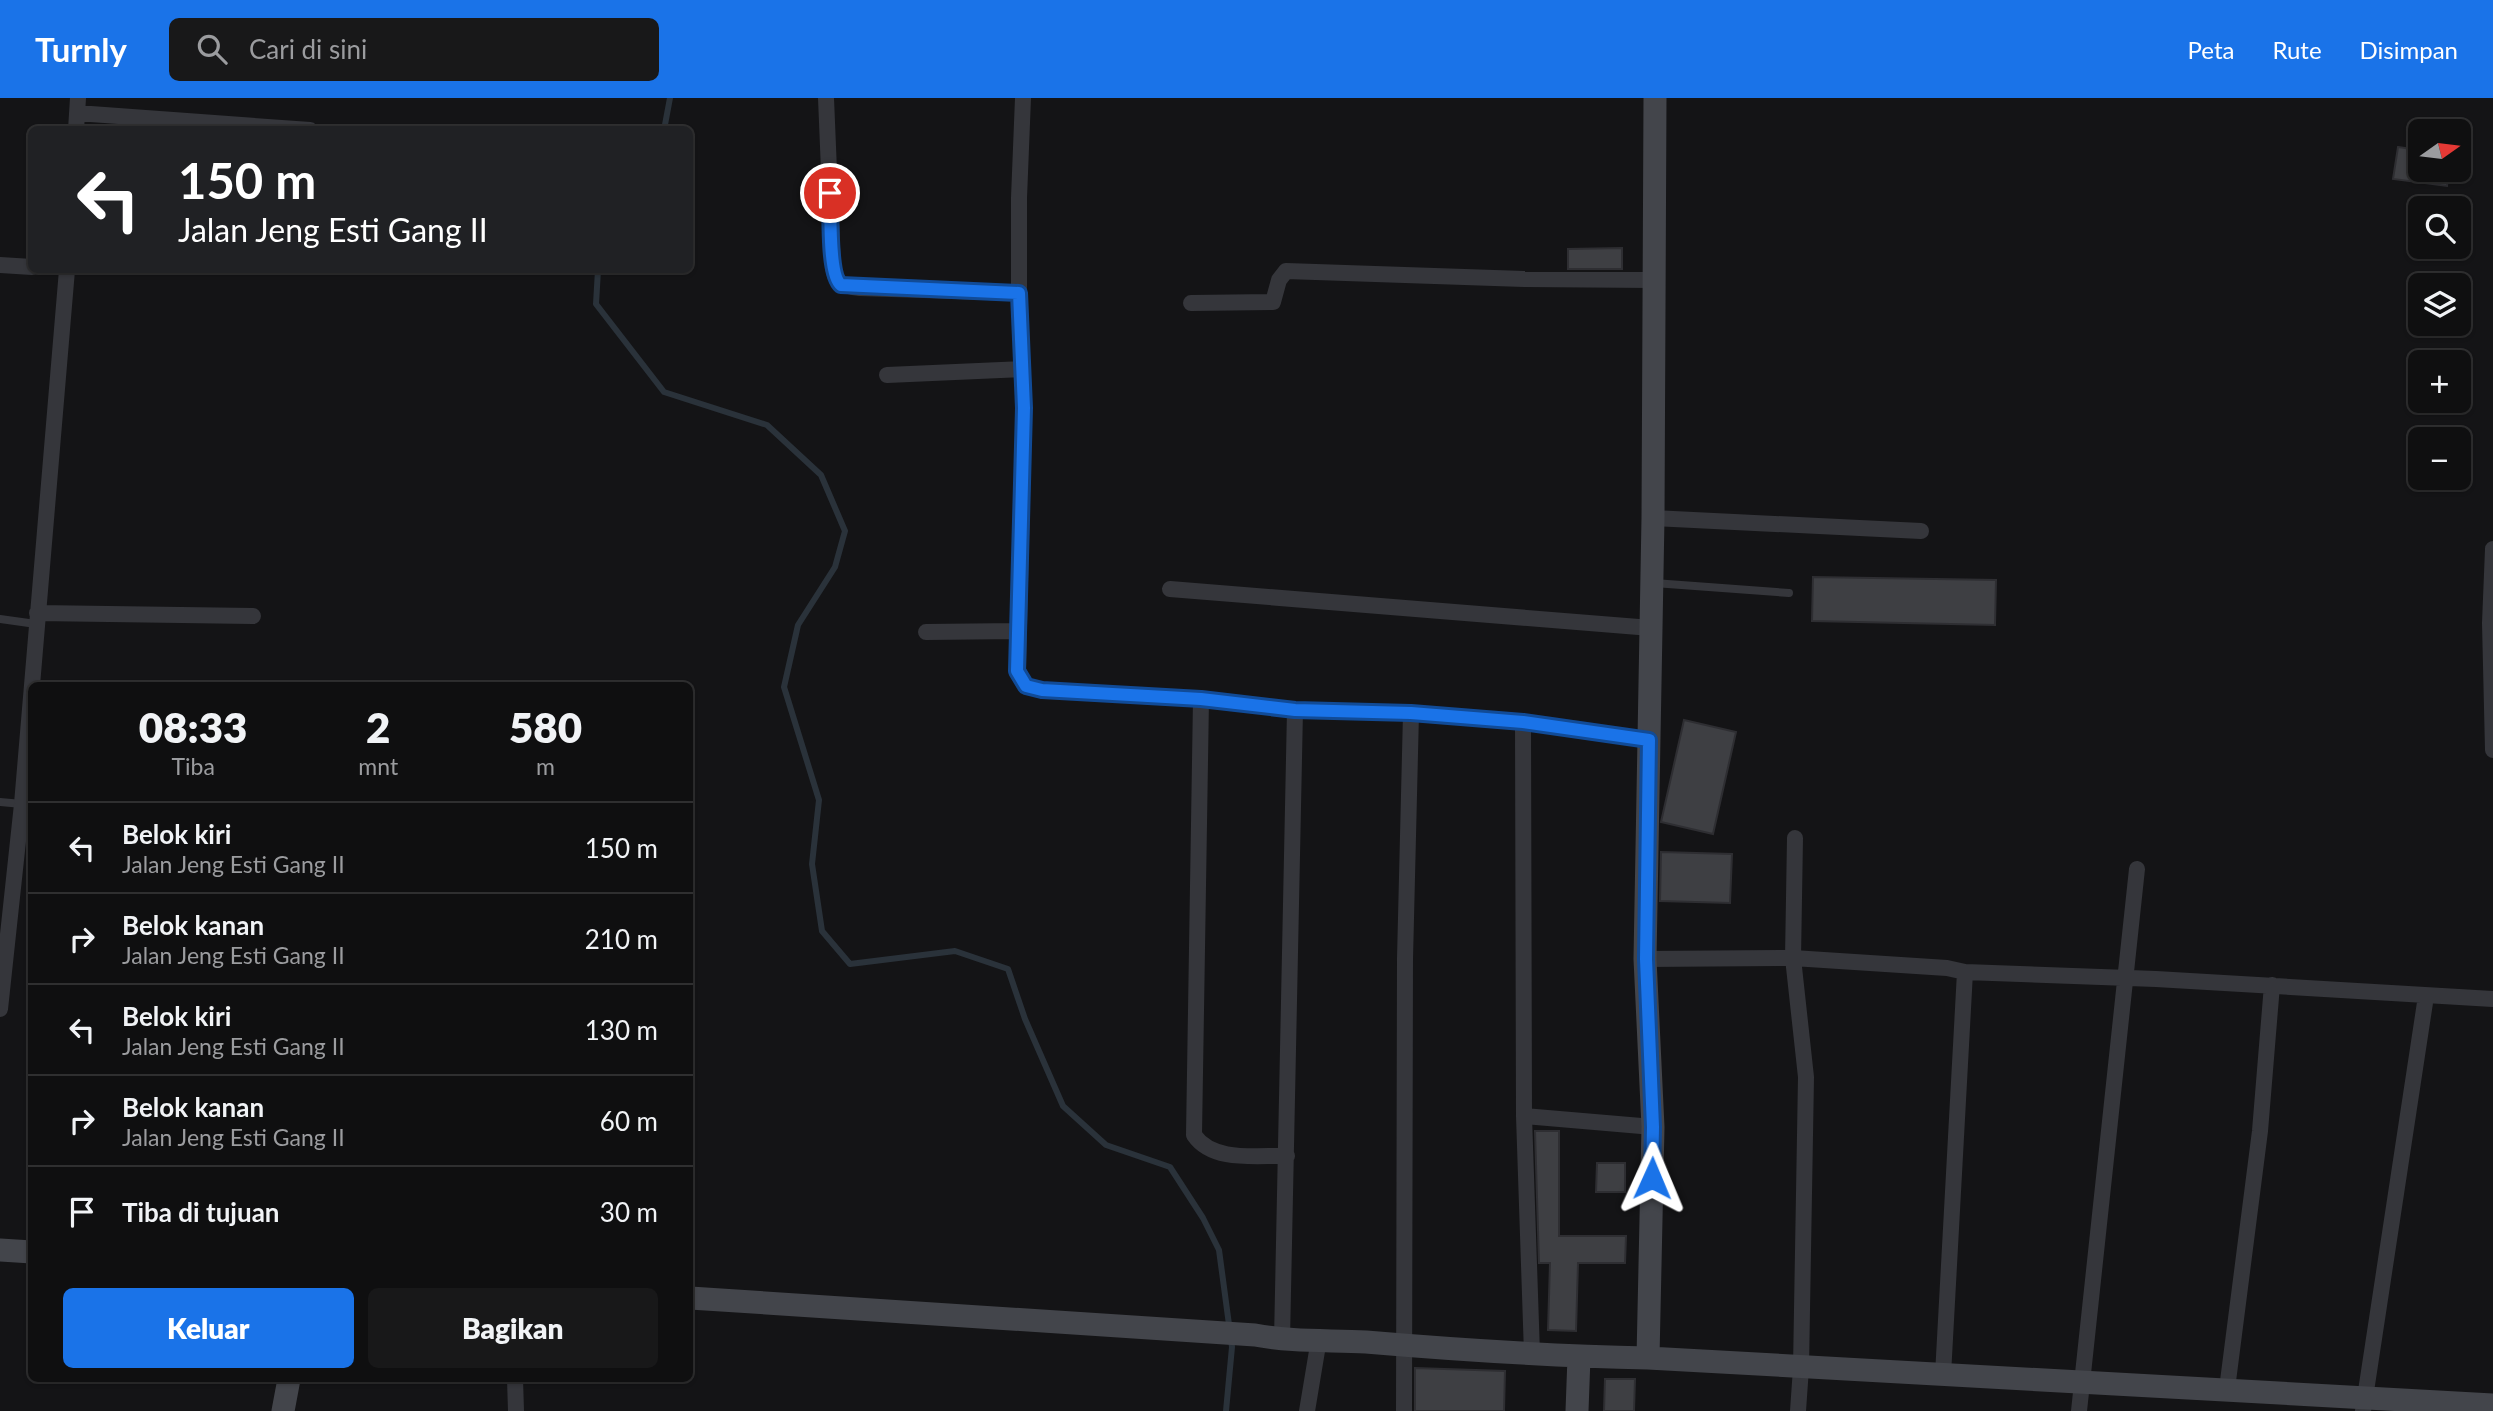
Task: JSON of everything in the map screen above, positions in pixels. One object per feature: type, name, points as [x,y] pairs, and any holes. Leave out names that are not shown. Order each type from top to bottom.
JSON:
[{"type":"main road","points":[[1648,1358],[1653,1127],[1646,959],[1653,518],[1655,98]]},
{"type":"main road","points":[[0,1250],[28,1252]]},
{"type":"main road","points":[[693,1298],[1255,1335],[1282,1340],[1319,1339],[1579,1357],[1648,1358],[2227,1389],[2364,1405],[2493,1405]]},
{"type":"main road","points":[[1577,1411],[1579,1357]]},
{"type":"main road","points":[[283,1411],[288,1382]]},
{"type":"street","points":[[826,98],[833,268],[837,282],[860,288],[1019,293]]},
{"type":"street","points":[[1023,98],[1019,293],[1024,408],[1017,671],[1026,686],[1042,690],[1201,699],[1295,710],[1411,713],[1523,722],[1649,740]]},
{"type":"street","points":[[77,114],[252,126]]},
{"type":"street","points":[[0,265],[28,267]]},
{"type":"street","points":[[1191,303],[1273,302],[1279,280],[1286,271],[1524,279],[1653,280]]},
{"type":"street","points":[[31,682],[67,273]]},
{"type":"street","points":[[887,375],[1021,369]]},
{"type":"street","points":[[1653,518],[1921,531]]},
{"type":"street","points":[[2493,548],[2490,623],[2493,750]]},
{"type":"street","points":[[1170,589],[1651,628]]},
{"type":"street","points":[[36,619],[253,617]]},
{"type":"street","points":[[926,632],[1018,631]]},
{"type":"street","points":[[1201,699],[1194,1135],[1200,1144],[1224,1155],[1287,1156]]},
{"type":"street","points":[[1282,1340],[1295,710]]},
{"type":"street","points":[[1404,1411],[1405,959],[1411,713]]},
{"type":"street","points":[[1523,722],[1524,1116],[1532,1354]]},
{"type":"street","points":[[0,1009],[24,845],[22,804],[28,725]]},
{"type":"street","points":[[1795,838],[1793,958],[1805,1077],[1798,1411]]},
{"type":"street","points":[[2079,1411],[2137,869]]},
{"type":"street","points":[[1646,959],[1793,958],[1947,968],[1965,972],[2272,985],[2493,999]]},
{"type":"street","points":[[1943,1375],[1965,972]]},
{"type":"street","points":[[2227,1389],[2260,1131],[2272,985]]},
{"type":"street","points":[[2364,1405],[2426,996]]},
{"type":"street","points":[[1524,1116],[1653,1127]]},
{"type":"street","points":[[1307,1411],[1319,1339]]},
{"type":"street","points":[[515,1382],[516,1411]]},
{"type":"lane","points":[[1651,583],[1789,593]]},
{"type":"lane","points":[[0,619],[36,619]]},
{"type":"lane","points":[[0,802],[22,804]]},
{"type":"building","points":[[2398,147],[2408,148],[2408,181],[2393,179]]},
{"type":"building","points":[[2416,182],[2448,182],[2447,186]]},
{"type":"building","points":[[1622,248],[1622,269],[1568,269],[1568,249]]},
{"type":"building","points":[[1813,577],[1996,580],[1995,625],[1812,621]]},
{"type":"building","points":[[1684,720],[1736,732],[1713,834],[1661,822]]},
{"type":"building","points":[[1661,852],[1732,854],[1730,903],[1660,901]]},
{"type":"building","points":[[1535,1131],[1559,1131],[1559,1236],[1626,1236],[1625,1263],[1578,1263],[1576,1331],[1548,1330],[1550,1263],[1539,1263]]},
{"type":"building","points":[[1597,1163],[1625,1163],[1625,1192],[1596,1192]]},
{"type":"building","points":[[1415,1368],[1505,1371],[1504,1411],[1415,1411]]},
{"type":"building","points":[[1605,1379],[1635,1379],[1634,1411],[1604,1411]]},
{"type":"waterway","points":[[665,126],[670,98]]},
{"type":"waterway","points":[[598,273],[596,304],[664,392],[767,425],[821,475],[845,531],[835,567],[798,625],[784,687],[819,800],[812,864],[822,931],[850,964],[955,951],[1008,969],[1025,1019],[1063,1106],[1106,1145],[1170,1167],[1203,1218],[1219,1250],[1232,1347],[1226,1411]]},
{"type":"route","points":[[830,193],[833,268],[837,282],[841,285],[860,288],[1019,293],[1024,408],[1017,671],[1026,686],[1042,690],[1201,699],[1295,710],[1399,715],[1411,713],[1523,722],[1649,740],[1646,959],[1653,1127],[1652,1178]]}]
